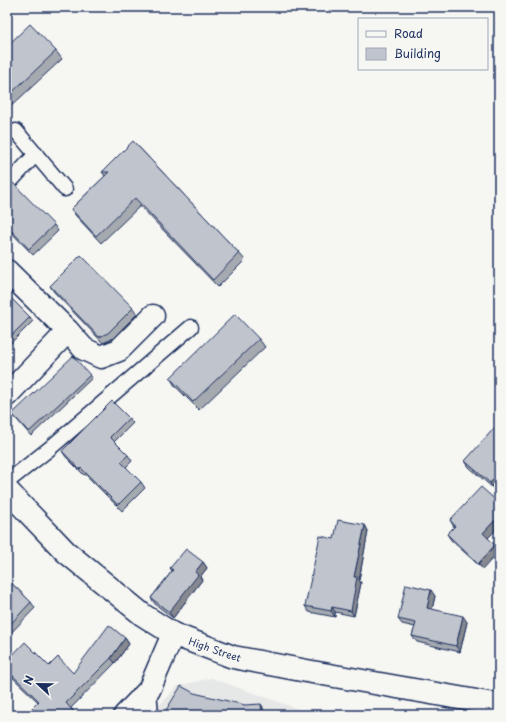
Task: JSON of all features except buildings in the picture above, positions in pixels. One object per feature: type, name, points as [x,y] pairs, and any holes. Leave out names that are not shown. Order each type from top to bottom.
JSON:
[{"type":"street","points":[[7,271],[68,331],[84,349],[101,357],[119,350],[154,316]]},
{"type":"street","points":[[7,395],[68,331]]},
{"type":"street","name":"High Street","points":[[7,490],[66,552],[142,615],[173,634],[233,657],[319,674],[499,705]]},
{"type":"street","points":[[125,715],[149,690],[173,634]]},
{"type":"lane","points":[[16,130],[65,189]]},
{"type":"lane","points":[[10,182],[36,154]]},
{"type":"lane","points":[[7,482],[49,449],[190,327]]},
{"type":"lane","points":[[149,690],[151,715]]},
{"type":"shaded area","points":[[211,678],[301,710],[300,715],[150,715],[178,686]]}]
